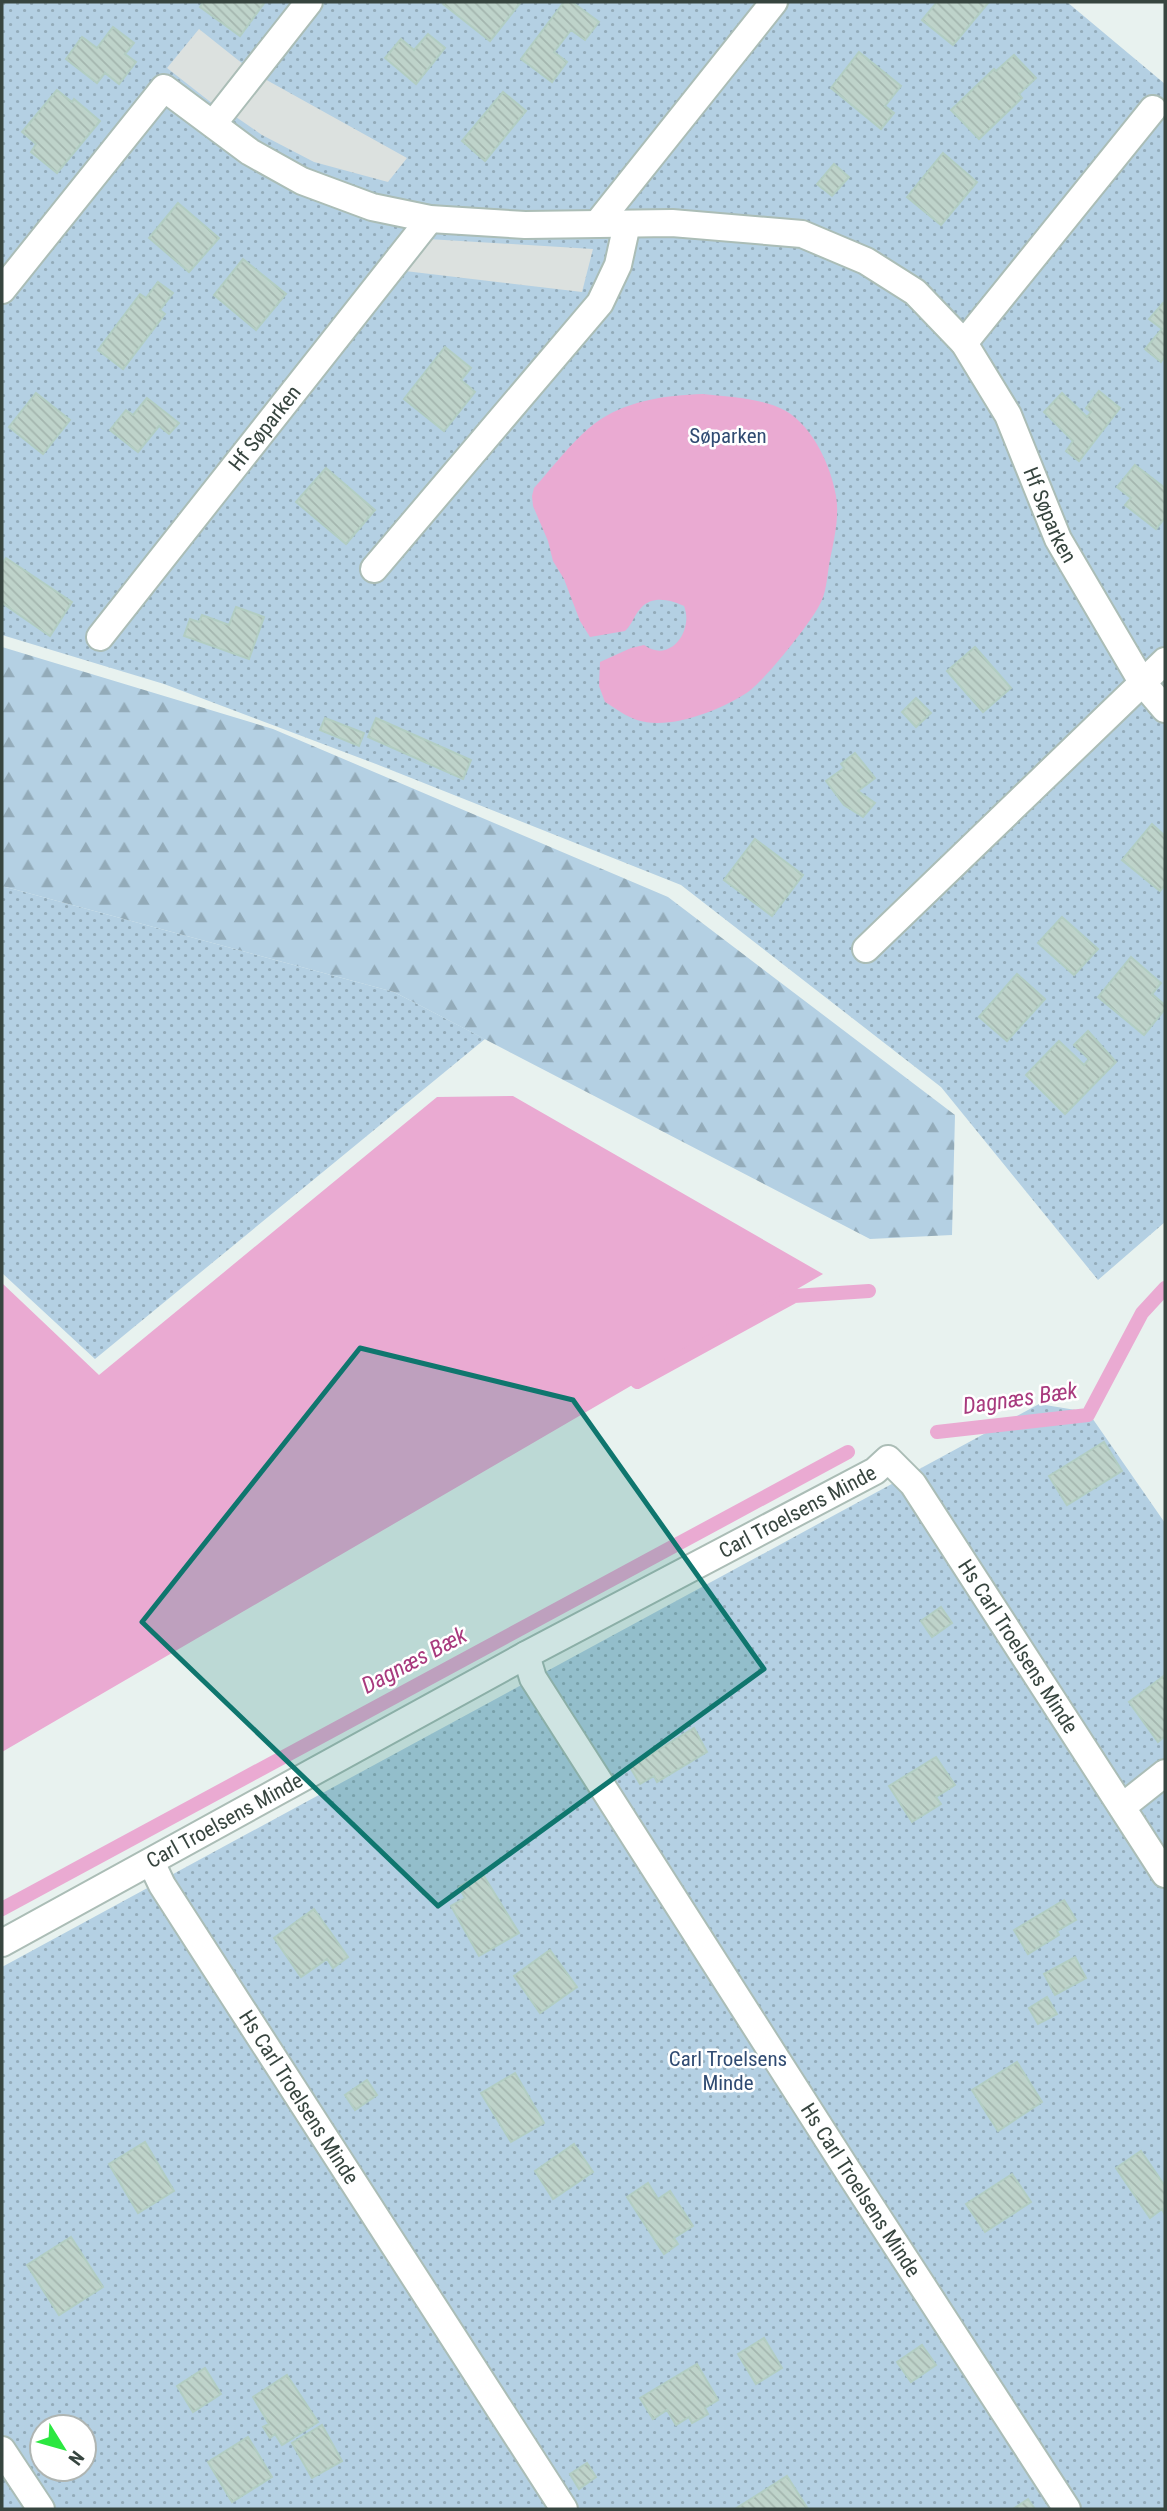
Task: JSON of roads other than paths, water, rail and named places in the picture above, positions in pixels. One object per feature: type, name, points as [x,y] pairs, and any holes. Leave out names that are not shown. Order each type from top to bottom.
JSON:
[{"type":"lane","points":[[213,124],[309,2]]},
{"type":"lane","points":[[597,224],[774,2]]},
{"type":"lane","name":"Hf Søparken","points":[[2,290],[163,88],[250,152],[302,181],[372,208],[430,219],[525,225],[672,223],[802,234],[866,261],[915,292],[964,343],[1008,415],[1058,539],[1142,682],[1165,709]]},
{"type":"lane","points":[[964,343],[1153,109]]},
{"type":"lane","name":"Hf Søparken","points":[[100,637],[430,219]]},
{"type":"lane","points":[[374,569],[600,303],[618,265],[627,224]]},
{"type":"lane","points":[[866,948],[1165,661]]},
{"type":"lane","name":"Carl Troelsens Minde","points":[[2,1943],[526,1655],[875,1471],[888,1458]]},
{"type":"lane","name":"Hs Carl Troelsens Minde","points":[[888,1458],[913,1484],[1165,1874]]},
{"type":"lane","name":"Hs Carl Troelsens Minde","points":[[526,1655],[533,1678],[1068,2509]]},
{"type":"lane","points":[[1122,1807],[1165,1773]]},
{"type":"lane","name":"Hs Carl Troelsens Minde","points":[[151,1862],[162,1885],[564,2509]]},
{"type":"lane","points":[[2,2450],[41,2509]]},
{"type":"waterway","name":"Dagnæs Bæk","points":[[937,1432],[1088,1415],[1142,1313],[1165,1288]]},
{"type":"waterway","points":[[637,1382],[794,1296],[869,1291]]},
{"type":"waterway","name":"Dagnæs Bæk","points":[[2,1909],[848,1452]]},
{"type":"park label","name":"Søparken","points":[[728,436]]}]
